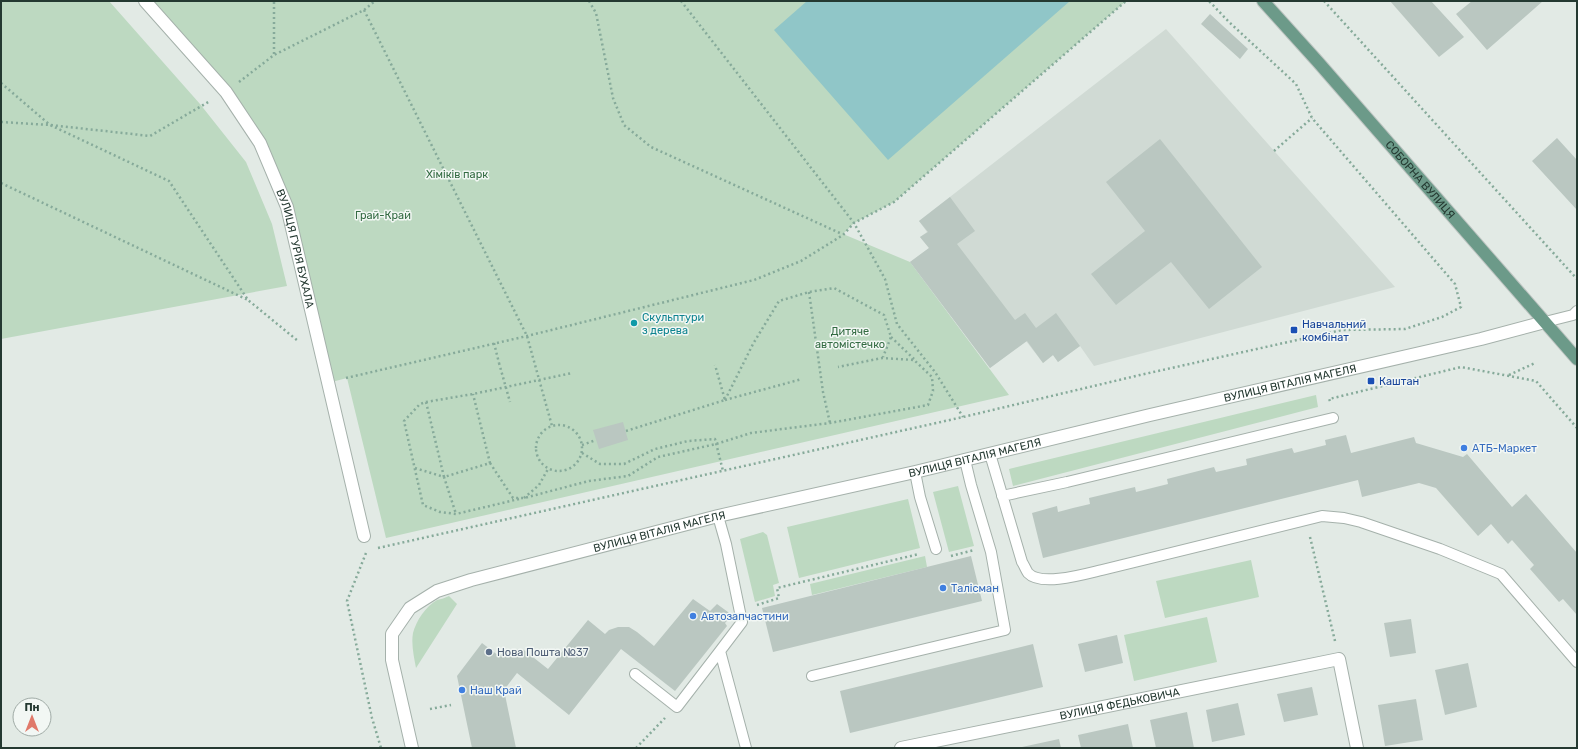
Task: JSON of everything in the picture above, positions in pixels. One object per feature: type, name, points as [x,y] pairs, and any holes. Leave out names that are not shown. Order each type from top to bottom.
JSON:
[{"type":"main road","name":"СОБОРНА ВУЛИЦЯ","points":[[1263,1],[1318,62],[1577,360]]},
{"type":"street","name":"ВУЛИЦЯ ГУРІЯ БУХАЛА","points":[[146,1],[226,92],[260,142],[286,207],[364,536]]},
{"type":"street","name":"ВУЛИЦЯ ВІТАЛІЯ МАГЕЛЯ","points":[[412,748],[392,660],[392,634],[410,608],[437,591],[471,580],[718,516],[915,472],[1150,415],[1481,339],[1544,322]]},
{"type":"street","name":"ВУЛИЦЯ ФЕДЬКОВИЧА","points":[[901,748],[1339,659]]},
{"type":"street","points":[[1339,659],[1357,748]]},
{"type":"lane","points":[[1544,322],[1573,315],[1577,311]]},
{"type":"lane","points":[[1002,496],[1067,482],[1333,418]]},
{"type":"lane","points":[[990,454],[1022,562],[1029,574],[1041,580],[1066,578],[1306,519],[1322,516],[1334,516],[1361,522],[1440,549],[1501,574],[1577,662]]},
{"type":"lane","points":[[812,676],[1005,630],[990,547],[965,460]]},
{"type":"lane","points":[[915,472],[920,497],[936,549]]},
{"type":"lane","points":[[635,674],[677,707],[742,622],[726,544],[718,516]]},
{"type":"lane","points":[[720,651],[746,748]]},
{"type":"path","points":[[274,1],[274,55]]},
{"type":"path","points":[[1,122],[50,125],[150,136],[226,92],[274,55],[364,10],[375,1]]},
{"type":"path","points":[[589,1],[596,13],[613,98],[624,125],[651,146],[843,234]]},
{"type":"path","points":[[681,1],[854,223],[884,279],[897,324],[935,372],[963,417]]},
{"type":"path","points":[[347,378],[527,336],[754,280],[801,261],[843,234],[854,223],[894,202],[1126,1]]},
{"type":"path","points":[[376,548],[963,417],[1140,375],[1342,330],[1404,329],[1442,317],[1461,307],[1455,284],[1312,118],[1296,84],[1229,22],[1209,1]]},
{"type":"path","points":[[1324,1],[1577,279]]},
{"type":"path","points":[[364,10],[527,336],[552,426]]},
{"type":"path","points":[[1,83],[50,125],[169,181],[248,300]]},
{"type":"path","points":[[1274,151],[1312,118]]},
{"type":"path","points":[[1,183],[248,300],[300,342]]},
{"type":"path","points":[[572,373],[420,404],[404,421],[423,505],[440,512],[456,514],[524,498],[589,480],[628,476],[658,457],[716,444],[751,433],[830,423],[928,405],[933,391],[932,377],[891,337],[884,315],[834,288],[809,292],[779,301],[753,344],[725,400]]},
{"type":"path","points":[[809,292],[823,392],[830,423]]},
{"type":"path","points":[[882,358],[891,337]]},
{"type":"path","points":[[494,343],[510,402]]},
{"type":"path","points":[[838,368],[882,358],[914,360]]},
{"type":"path","points":[[1508,375],[1535,364]]},
{"type":"path","points":[[715,365],[725,400]]},
{"type":"path","points":[[1333,418],[1329,399],[1461,367],[1536,381],[1577,428]]},
{"type":"path","points":[[626,431],[725,400],[802,379]]},
{"type":"path","points":[[473,394],[490,463],[513,498],[524,498],[539,484],[548,469]]},
{"type":"path","points":[[426,402],[444,477],[456,514]]},
{"type":"path","points":[[560,424],[572,429],[580,437],[582,445],[582,453],[574,466],[567,470],[560,471],[548,469],[540,462],[536,448],[537,440],[540,434],[552,426],[560,424]]},
{"type":"path","points":[[582,453],[600,464],[624,464],[655,449],[688,441],[715,439],[723,471]]},
{"type":"path","points":[[582,445],[596,440]]},
{"type":"path","points":[[414,467],[444,477],[490,463]]},
{"type":"path","points":[[1306,519],[1339,659]]},
{"type":"path","points":[[739,610],[779,598],[777,588],[936,549],[948,557],[990,547]]},
{"type":"path","points":[[368,550],[347,601],[372,718],[381,748]]},
{"type":"path","points":[[430,709],[451,705]]},
{"type":"path","points":[[636,748],[677,707]]},
{"type":"shaded area","points":[[1166,29],[1395,287],[1094,366],[1080,346],[1058,362],[1053,355],[1043,363],[1026,341],[990,368],[910,262],[929,248],[920,237],[927,232],[919,221]]},
{"type":"green space","points":[[1,1],[109,1],[200,104],[246,162],[272,224],[287,286],[1,339]]},
{"type":"green space","name":"Хіміків парк","points":[[145,1],[1126,1],[894,202],[854,223],[843,234],[910,262],[1009,395],[386,538],[347,378],[328,383],[287,207],[260,143]]},
{"type":"green space","points":[[1316,395],[1318,407],[1013,486],[1009,469]]},
{"type":"green space","points":[[958,486],[974,546],[949,552],[933,492]]},
{"type":"green space","points":[[908,499],[920,548],[799,578],[787,527]]},
{"type":"green space","points":[[763,532],[767,535],[779,583],[773,585],[775,596],[755,602],[740,539]]},
{"type":"green space","points":[[925,556],[927,567],[812,595],[810,584]]},
{"type":"green space","points":[[1251,560],[1259,597],[1165,618],[1156,581]]},
{"type":"green space","points":[[449,596],[457,604],[416,668],[412,642],[416,624],[425,610],[433,603]]},
{"type":"green space","points":[[1207,617],[1217,662],[1134,681],[1124,635]]},
{"type":"water","points":[[807,1],[1070,1],[888,160],[774,30]]},
{"type":"building","points":[[1390,1],[1431,1],[1464,37],[1439,57]]},
{"type":"building","points":[[1472,1],[1543,1],[1487,50],[1456,14]]},
{"type":"building","points":[[1210,14],[1248,49],[1240,59],[1201,24]]},
{"type":"building","points":[[1557,138],[1577,160],[1577,210],[1532,161]]},
{"type":"building","points":[[1160,139],[1262,267],[1209,309],[1171,262],[1116,305],[1091,274],[1145,231],[1106,182]]},
{"type":"building","points":[[950,197],[975,231],[957,244],[1015,320],[1025,313],[1036,328],[1056,313],[1080,346],[1058,362],[1053,355],[1043,363],[1027,341],[990,368],[910,262],[929,248],[920,237],[928,232],[919,221]]},
{"type":"building","points":[[623,422],[628,440],[599,449],[593,430]]},
{"type":"building","points":[[1346,435],[1351,453],[1414,437],[1416,443],[1463,457],[1467,454],[1512,507],[1526,494],[1577,553],[1577,615],[1563,599],[1559,602],[1530,569],[1534,565],[1512,540],[1508,544],[1491,524],[1478,536],[1436,488],[1419,483],[1362,497],[1358,480],[1043,558],[1032,513],[1057,506],[1058,512],[1090,504],[1089,498],[1135,487],[1136,492],[1168,484],[1167,479],[1214,467],[1216,472],[1247,465],[1246,459],[1292,448],[1294,453],[1326,445],[1325,440]]},
{"type":"building","points":[[971,556],[982,601],[773,652],[762,608]]},
{"type":"building","points":[[693,599],[710,611],[717,604],[732,615],[725,623],[727,626],[675,691],[621,649],[569,715],[517,673],[504,690],[516,748],[472,748],[457,676],[482,643],[499,656],[506,651],[519,649],[524,650],[548,669],[588,620],[605,634],[609,630],[618,627],[629,627],[654,646]]},
{"type":"building","points":[[1411,619],[1416,653],[1390,657],[1384,623]]},
{"type":"building","points":[[1117,635],[1123,663],[1085,672],[1078,644]]},
{"type":"building","points":[[1033,644],[1043,687],[850,733],[840,691]]},
{"type":"building","points":[[1468,663],[1477,707],[1445,715],[1435,670]]},
{"type":"building","points":[[1312,687],[1318,715],[1284,722],[1277,694]]},
{"type":"building","points":[[1416,699],[1423,740],[1385,746],[1378,705]]},
{"type":"building","points":[[1238,703],[1245,735],[1212,742],[1206,710]]},
{"type":"building","points":[[1187,712],[1194,748],[1156,748],[1150,720]]},
{"type":"building","points":[[1128,724],[1133,748],[1081,748],[1078,735]]},
{"type":"building","points":[[1059,739],[1061,748],[1022,748],[1022,747]]},
{"type":"place","name":"Скульптури з дерева","points":[[634,323]]},
{"type":"place","name":"Навчальний комбінат","points":[[1294,330]]},
{"type":"place","name":"Каштан","points":[[1371,381]]},
{"type":"place","name":"АТБ-Маркет","points":[[1464,448]]},
{"type":"place","name":"Талісман","points":[[943,588]]},
{"type":"place","name":"Автозапчастини","points":[[693,616]]},
{"type":"place","name":"Нова Пошта №37","points":[[489,652]]},
{"type":"place","name":"Наш Край","points":[[462,690]]},
{"type":"park label","name":"Грай-Край","points":[[383,215]]},
{"type":"park label","name":"Дитяче автомістечко","points":[[850,337]]}]
